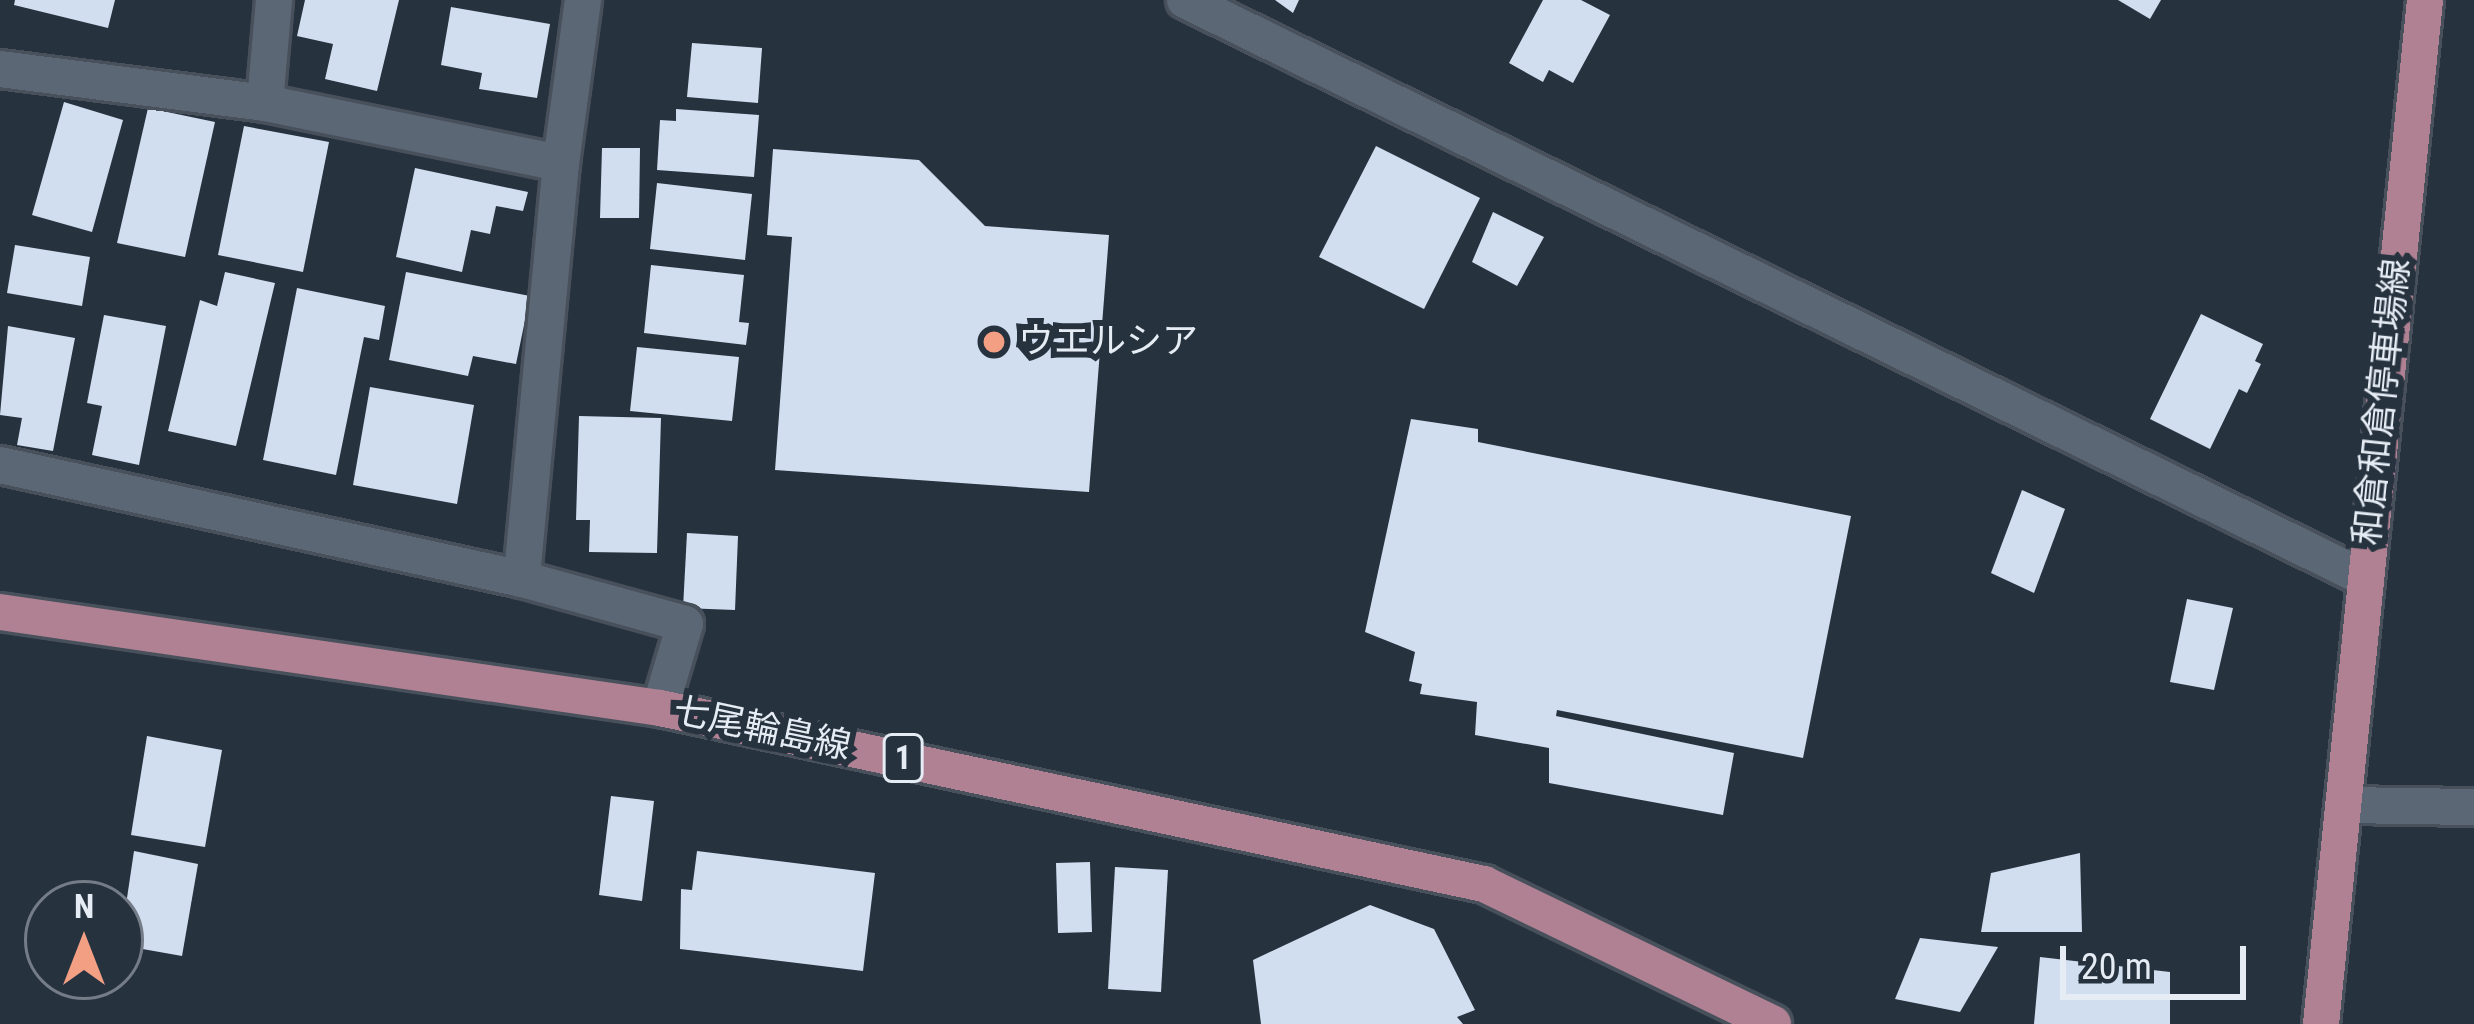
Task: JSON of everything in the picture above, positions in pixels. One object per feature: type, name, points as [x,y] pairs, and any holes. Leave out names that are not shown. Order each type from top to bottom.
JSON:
[{"type":"main road","name":"和倉和倉停車場線","points":[[2321,1024],[2425,0]]},
{"type":"main road","name":"七尾輪島線","points":[[0,611],[660,708],[1484,884],[1773,1024]]},
{"type":"street","points":[[265,104],[274,0]]},
{"type":"street","points":[[522,580],[561,163],[583,0]]},
{"type":"street","points":[[1185,0],[2363,578]]},
{"type":"street","points":[[0,69],[265,104],[561,163]]},
{"type":"street","points":[[0,465],[522,580],[685,624],[660,708]]},
{"type":"street","points":[[2344,805],[2474,807]]},
{"type":"building","points":[[15,0],[115,0],[108,28],[14,5]]},
{"type":"building","points":[[305,0],[399,0],[377,91],[325,79],[333,44],[297,36]]},
{"type":"building","points":[[1275,0],[1299,0],[1293,13]]},
{"type":"building","points":[[1543,0],[1581,0],[1610,15],[1573,83],[1549,70],[1543,82],[1509,63]]},
{"type":"building","points":[[2118,0],[2161,0],[2150,19]]},
{"type":"building","points":[[451,7],[550,24],[537,98],[479,89],[482,73],[441,65]]},
{"type":"building","points":[[692,43],[762,48],[758,103],[687,97]]},
{"type":"building","points":[[64,102],[123,120],[92,232],[32,215]]},
{"type":"building","points":[[148,108],[215,122],[185,257],[117,243]]},
{"type":"building","points":[[676,109],[759,115],[754,177],[657,170],[660,120],[676,121]]},
{"type":"building","points":[[244,126],[329,142],[303,272],[218,255]]},
{"type":"building","points":[[1376,146],[1480,198],[1424,309],[1319,257]]},
{"type":"building","points":[[602,148],[640,148],[639,218],[600,218]]},
{"type":"building","points":[[773,149],[919,160],[985,226],[1109,235],[1089,492],[775,470],[792,237],[767,235]]},
{"type":"building","points":[[415,168],[528,192],[523,211],[496,206],[490,234],[471,230],[462,272],[396,257]]},
{"type":"building","points":[[657,183],[752,194],[745,260],[650,249]]},
{"type":"building","points":[[1493,212],[1544,237],[1517,286],[1472,262]]},
{"type":"building","points":[[15,245],[90,257],[82,306],[7,293]]},
{"type":"building","points":[[651,265],[744,275],[739,322],[749,323],[746,345],[644,333]]},
{"type":"building","points":[[225,272],[275,283],[236,446],[168,431],[200,300],[217,306]]},
{"type":"building","points":[[406,272],[530,296],[516,364],[473,356],[468,376],[389,360]]},
{"type":"building","points":[[297,288],[385,306],[379,340],[364,337],[336,475],[263,460]]},
{"type":"building","points":[[2201,314],[2263,344],[2255,361],[2261,364],[2247,393],[2239,389],[2210,449],[2150,419]]},
{"type":"building","points":[[104,315],[166,326],[139,465],[92,455],[102,406],[87,403]]},
{"type":"building","points":[[8,326],[75,338],[53,451],[17,445],[22,418],[0,415]]},
{"type":"building","points":[[637,347],[739,357],[732,421],[630,411]]},
{"type":"building","points":[[370,387],[474,405],[457,504],[353,485]]},
{"type":"building","points":[[579,416],[661,418],[657,553],[589,552],[590,520],[576,520]]},
{"type":"building","points":[[1411,419],[1478,429],[1478,442],[1851,516],[1803,758],[1557,710],[1556,716],[1734,753],[1723,815],[1549,783],[1549,748],[1475,735],[1477,702],[1420,694],[1422,684],[1409,681],[1415,652],[1365,632]]},
{"type":"building","points":[[2022,490],[2065,509],[2034,593],[1991,573]]},
{"type":"building","points":[[687,533],[738,536],[735,610],[683,608]]},
{"type":"building","points":[[2187,599],[2233,608],[2214,690],[2170,682]]},
{"type":"building","points":[[147,736],[222,750],[205,847],[131,835]]},
{"type":"building","points":[[611,796],[654,801],[642,901],[599,895]]},
{"type":"building","points":[[134,851],[198,864],[182,956],[144,949],[144,880],[130,880]]},
{"type":"building","points":[[697,851],[875,873],[863,971],[680,949],[681,889],[692,890]]},
{"type":"building","points":[[2080,853],[2082,932],[1981,932],[1991,873]]},
{"type":"building","points":[[1090,862],[1092,932],[1058,933],[1056,863]]},
{"type":"building","points":[[1115,867],[1168,870],[1161,992],[1108,989]]},
{"type":"building","points":[[1370,905],[1434,929],[1475,1010],[1457,1017],[1463,1024],[1261,1024],[1253,960]]},
{"type":"building","points":[[1920,938],[1998,947],[1960,1012],[1895,999]]},
{"type":"building","points":[[2040,957],[2170,972],[2170,1024],[2034,1024]]},
{"type":"place","name":"ウエルシア","points":[[994,342]]}]
